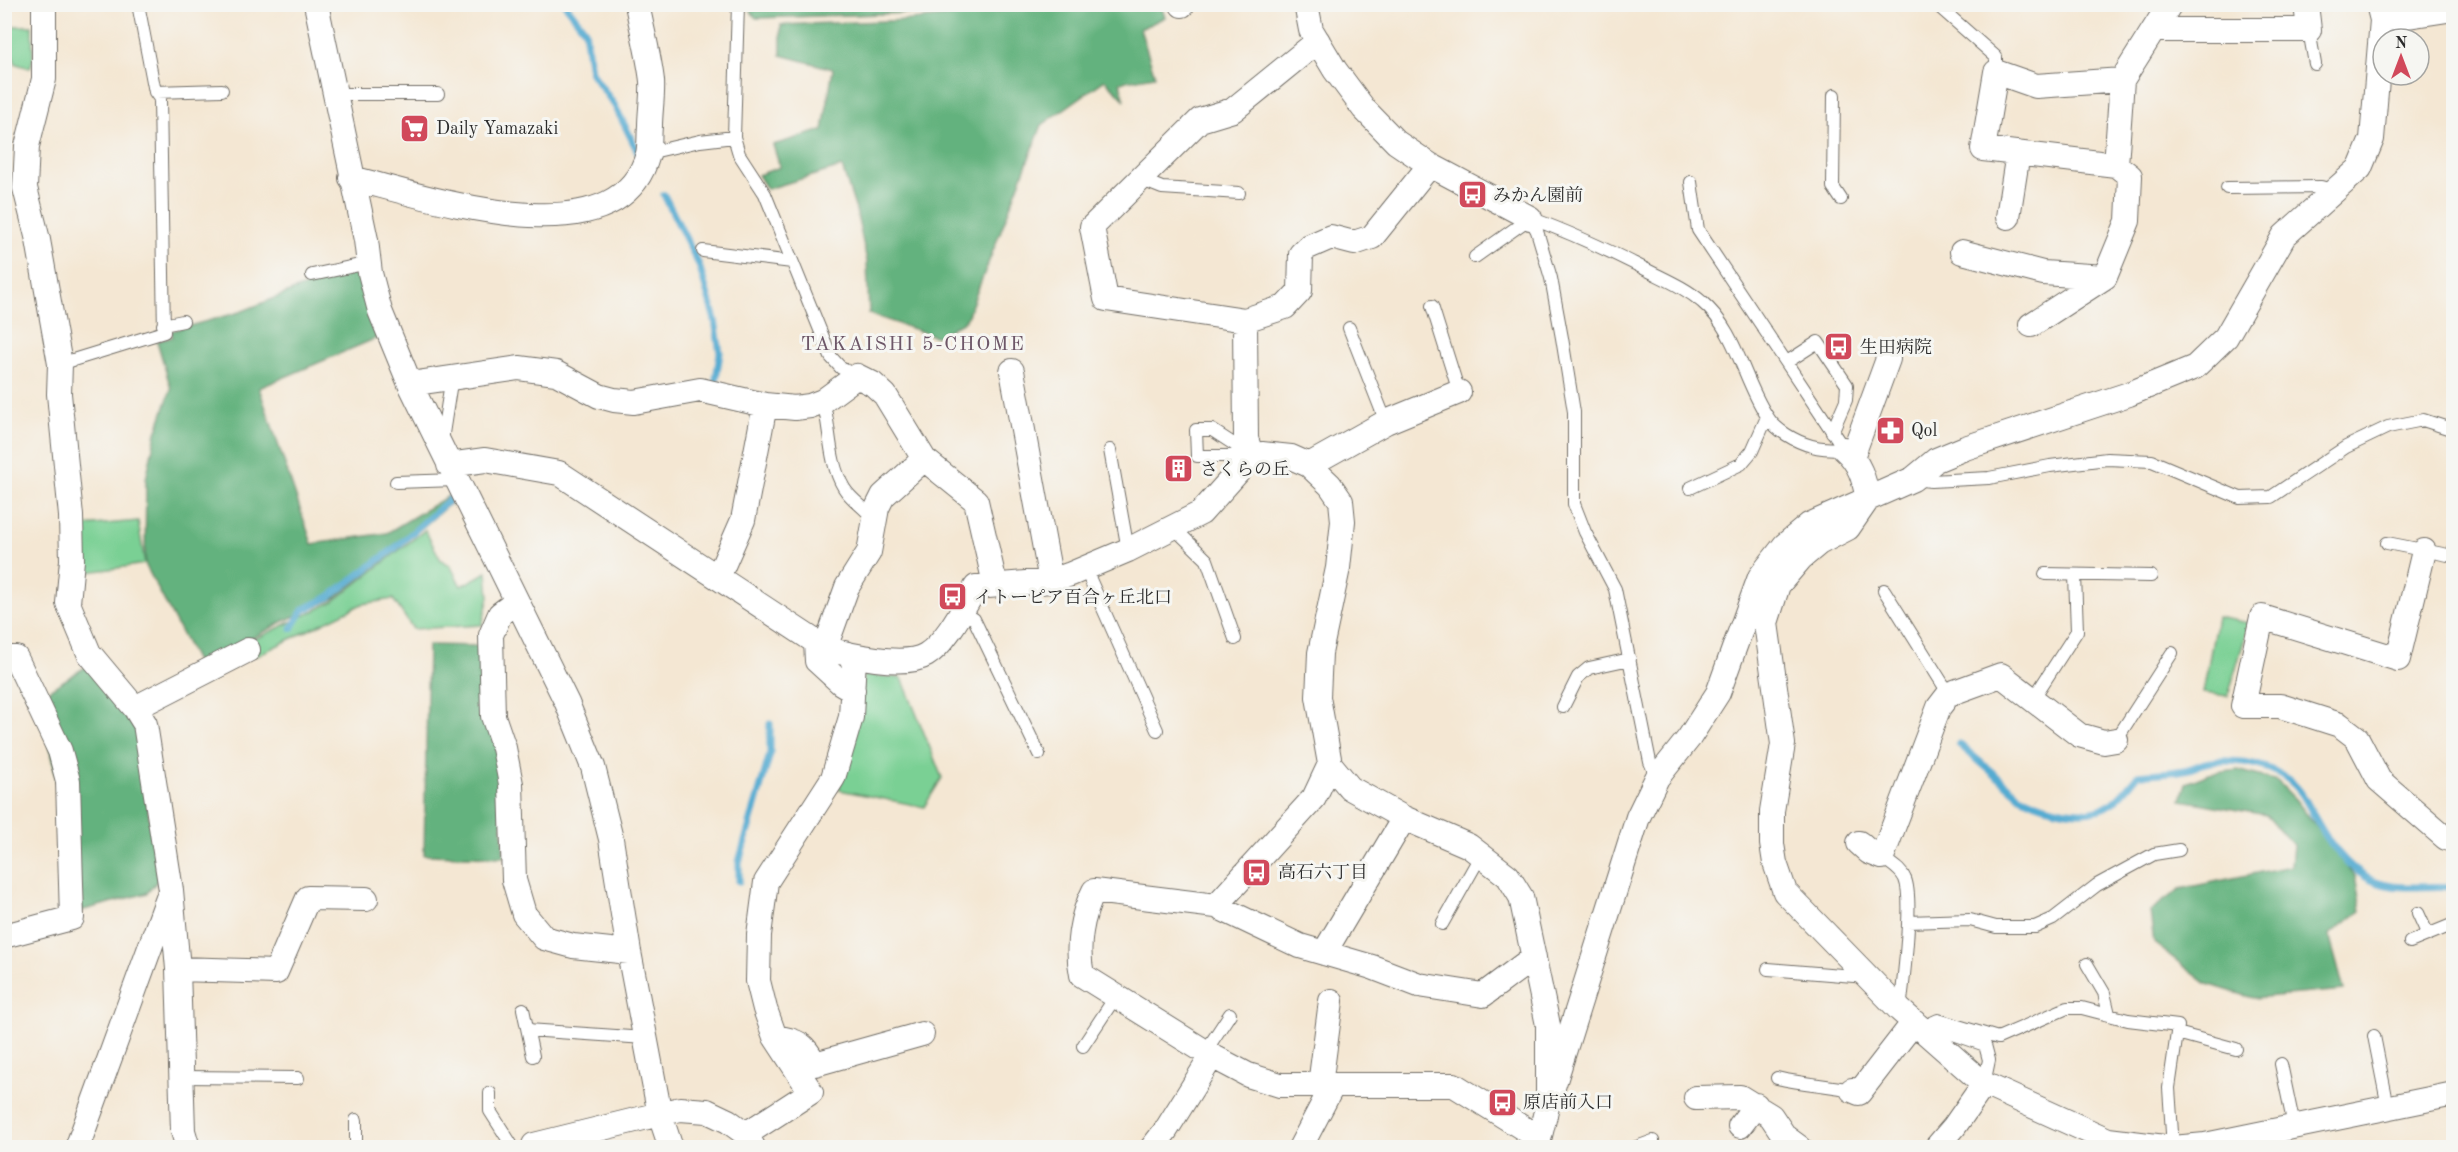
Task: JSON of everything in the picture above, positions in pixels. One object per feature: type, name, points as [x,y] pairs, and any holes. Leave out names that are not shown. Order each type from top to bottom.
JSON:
[{"type":"street","points":[[44,4],[44,79],[27,146],[25,188],[38,240],[60,364],[59,394],[71,516],[72,560],[68,603],[89,653],[135,708],[145,724],[171,890],[178,969],[183,1131],[188,1148]]},
{"type":"street","points":[[316,4],[351,178],[381,311],[410,384],[567,703],[593,766],[611,839],[629,952],[660,1115],[671,1148]]},
{"type":"street","points":[[351,178],[506,214],[552,216],[580,214],[608,202],[633,186],[648,153],[652,82],[637,4]]},
{"type":"street","points":[[1306,4],[1311,30],[1318,41],[1364,109],[1396,142],[1430,165],[1461,179],[1530,218]]},
{"type":"street","points":[[2116,165],[2122,80],[2156,30],[2170,4]]},
{"type":"street","points":[[2156,30],[2309,30],[2306,4]]},
{"type":"street","points":[[1534,957],[1483,995],[1419,985],[1372,967],[1300,946],[1216,906],[1094,891],[1084,910],[1079,959],[1082,975],[1209,1054],[1248,1075],[1280,1085],[1454,1085],[1538,1143],[1548,1103],[1638,817],[1657,778],[1689,738],[1718,693],[1760,577],[1785,545],[1809,525],[1913,479],[1936,460],[1965,448],[2129,394],[2195,367],[2226,336],[2284,236],[2360,168],[2372,139],[2380,12],[2454,9]]},
{"type":"street","points":[[1318,41],[1233,110],[1200,120],[1142,180],[1092,227],[1106,299],[1245,320],[1285,307],[1300,291],[1301,254],[1308,247],[1330,237],[1354,243],[1372,237],[1430,165]]},
{"type":"street","points":[[2031,325],[2105,277],[2128,221],[2130,176],[2116,165],[1983,149],[1996,72],[2036,86],[2122,80]]},
{"type":"street","points":[[2008,217],[2018,153]]},
{"type":"street","points":[[1962,252],[2043,273],[2105,277]]},
{"type":"street","points":[[1245,320],[1246,439],[1252,456]]},
{"type":"street","points":[[1888,359],[1843,446],[1862,472],[1868,499],[1848,528],[1819,543],[1800,558],[1778,585],[1766,623],[1783,744],[1772,811],[1772,844],[1775,863],[1785,892],[1868,977],[1984,1084],[2108,1144],[2173,1148],[2205,1144],[2454,1094]]},
{"type":"street","points":[[410,384],[452,376],[519,368],[556,373],[599,396],[614,400],[634,402],[700,390],[765,405],[795,408],[810,406],[823,400],[856,376],[873,384],[885,394],[924,459],[976,501],[995,584]]},
{"type":"street","points":[[1011,371],[1051,580]]},
{"type":"street","points":[[1309,465],[1386,422],[1459,392]]},
{"type":"street","points":[[718,577],[743,520],[765,405]]},
{"type":"street","points":[[449,464],[485,460],[559,473],[820,645],[854,657],[906,660],[926,655],[949,632],[976,587],[1051,580],[1128,550],[1201,513],[1252,456],[1262,454],[1291,457],[1309,465],[1330,485],[1341,501],[1343,521],[1338,568],[1320,653],[1318,697],[1330,764],[1350,788],[1404,818],[1469,846],[1508,876],[1521,897],[1548,1025],[1548,1103]]},
{"type":"street","points":[[853,690],[841,683],[817,661],[820,645],[848,587],[869,552],[877,508],[883,496],[924,459]]},
{"type":"street","points":[[2424,551],[2398,659],[2262,617],[2243,706],[2280,706],[2340,725],[2357,738],[2379,780],[2446,838],[2454,840]]},
{"type":"street","points":[[516,602],[500,614],[491,635],[493,716],[504,748],[510,784],[514,880],[524,914],[544,938],[573,946],[629,952]]},
{"type":"street","points":[[135,708],[248,650]]},
{"type":"street","points":[[526,1146],[680,1109],[707,1111],[728,1121],[750,1141],[811,1092],[775,1037],[765,1010],[758,981],[759,935],[766,882],[833,778],[851,717],[854,657]]},
{"type":"street","points":[[4,658],[16,658],[60,751],[68,781],[72,918],[4,936]]},
{"type":"street","points":[[1858,843],[1869,852],[1882,857],[1939,707],[1949,694],[2001,675],[2079,735],[2104,742],[2116,740]]},
{"type":"street","points":[[1216,906],[1314,798],[1330,764]]},
{"type":"street","points":[[1324,953],[1404,818]]},
{"type":"street","points":[[77,1148],[171,890]]},
{"type":"street","points":[[178,969],[276,972],[309,898],[366,899]]},
{"type":"street","points":[[1300,1148],[1326,1085],[1331,1001]]},
{"type":"street","points":[[1852,1090],[1858,1093],[1914,1019]]},
{"type":"street","points":[[775,1037],[804,1046],[815,1064],[922,1034]]},
{"type":"street","points":[[1152,1148],[1166,1130],[1209,1054]]},
{"type":"street","points":[[1936,1148],[1984,1084]]},
{"type":"street","points":[[1696,1098],[1740,1097],[1771,1116],[1785,1137],[1800,1148]]},
{"type":"street","points":[[1740,1126],[1756,1106]]},
{"type":"lane","points":[[60,364],[164,332],[160,99],[155,92],[138,4]]},
{"type":"lane","points":[[738,4],[734,138],[739,154],[765,194],[831,357],[841,368],[856,376]]},
{"type":"lane","points":[[1936,4],[1996,57],[1996,72]]},
{"type":"lane","points":[[2309,30],[2314,64]]},
{"type":"lane","points":[[155,92],[222,90]]},
{"type":"lane","points":[[335,94],[438,94]]},
{"type":"lane","points":[[1834,95],[1833,187],[1841,199]]},
{"type":"lane","points":[[648,153],[700,141],[734,138]]},
{"type":"lane","points":[[1142,180],[1162,188],[1239,193]]},
{"type":"lane","points":[[1691,182],[1698,230],[1843,446]]},
{"type":"lane","points":[[2227,188],[2321,187],[2335,191]]},
{"type":"lane","points":[[1475,256],[1530,218]]},
{"type":"lane","points":[[1530,218],[1567,232],[1687,290],[1717,316],[1736,350],[1767,417],[1780,430],[1811,446],[1843,446]]},
{"type":"lane","points":[[1530,218],[1537,231],[1551,278],[1574,412],[1574,504],[1585,532],[1616,590],[1650,762],[1657,778]]},
{"type":"lane","points":[[703,251],[792,262]]},
{"type":"lane","points":[[312,275],[369,263]]},
{"type":"lane","points":[[1432,306],[1459,392]]},
{"type":"lane","points":[[163,325],[183,321]]},
{"type":"lane","points":[[1349,328],[1386,422]]},
{"type":"lane","points":[[1786,362],[1818,342],[1847,385],[1843,446]]},
{"type":"lane","points":[[396,482],[449,464],[452,376]]},
{"type":"lane","points":[[823,400],[828,420],[830,448],[840,480],[851,497],[866,508],[874,520]]},
{"type":"lane","points":[[1690,488],[1741,464],[1752,451],[1767,417]]},
{"type":"lane","points":[[1913,479],[1930,481],[1989,478],[2050,466],[2107,459],[2152,461],[2240,498],[2271,497],[2346,447],[2388,427],[2423,420],[2454,430]]},
{"type":"lane","points":[[1110,450],[1128,550]]},
{"type":"lane","points":[[1173,527],[1207,560],[1235,639]]},
{"type":"lane","points":[[2387,543],[2452,556],[2454,549]]},
{"type":"lane","points":[[1085,568],[1157,730]]},
{"type":"lane","points":[[2045,574],[2151,576]]},
{"type":"lane","points":[[2033,699],[2077,631],[2075,575]]},
{"type":"lane","points":[[1884,590],[1949,694]]},
{"type":"lane","points":[[961,611],[974,619],[1039,754]]},
{"type":"lane","points":[[2116,740],[2172,654]]},
{"type":"lane","points":[[1563,707],[1578,676],[1589,668],[1630,659]]},
{"type":"lane","points":[[1908,922],[1970,920],[1996,927],[2035,927],[2053,919],[2097,885],[2147,857],[2179,850]]},
{"type":"lane","points":[[1442,924],[1481,855]]},
{"type":"lane","points":[[1882,857],[1900,871],[1906,881],[1914,1019]]},
{"type":"lane","points":[[2418,913],[2428,935]]},
{"type":"lane","points":[[2410,942],[2454,924]]},
{"type":"lane","points":[[2087,964],[2104,993],[2109,1014]]},
{"type":"lane","points":[[1768,969],[1868,977]]},
{"type":"lane","points":[[1083,1046],[1116,996]]},
{"type":"lane","points":[[1914,1019],[1938,1020],[1998,1038],[2067,1008],[2082,1008],[2128,1020],[2178,1026],[2169,1088],[2173,1148]]},
{"type":"lane","points":[[523,1009],[533,1056]]},
{"type":"lane","points":[[1209,1054],[1230,1014]]},
{"type":"lane","points":[[1914,1019],[1985,1045],[1989,1060]]},
{"type":"lane","points":[[528,1030],[645,1038]]},
{"type":"lane","points":[[2177,1033],[2236,1048]]},
{"type":"lane","points":[[2374,1036],[2388,1107]]},
{"type":"lane","points":[[1984,1084],[1989,1060],[1998,1038]]},
{"type":"lane","points":[[2282,1064],[2294,1126]]},
{"type":"lane","points":[[181,1077],[298,1078]]},
{"type":"lane","points":[[1776,1078],[1800,1084],[1824,1084],[1852,1090]]},
{"type":"lane","points":[[490,1093],[490,1111],[511,1144],[526,1146]]},
{"type":"lane","points":[[356,1120],[356,1148]]},
{"type":"lane","points":[[1634,1148],[1653,1141]]},
{"type":"green space","points":[[749,4],[988,5],[912,13],[756,18],[747,6]]},
{"type":"green space","points":[[1054,5],[1163,5],[1161,6],[1165,17],[1140,29],[1155,76],[1120,82],[1124,99],[1105,80],[1042,125],[966,320],[937,337],[869,314],[867,261],[856,210],[842,167],[767,189],[758,175],[780,167],[773,145],[823,130],[833,69],[781,55],[781,25],[911,20]]},
{"type":"green space","points":[[11,26],[32,26],[33,59],[30,68],[16,64],[12,54]]},
{"type":"green space","points":[[357,271],[379,337],[259,388],[312,544],[387,533],[453,493],[456,498],[398,549],[335,598],[284,621],[199,667],[145,564],[146,479],[156,433],[171,389],[157,341],[173,337],[171,331],[240,312],[320,280]]},
{"type":"green space","points":[[138,521],[145,564],[82,573],[83,526]]},
{"type":"green space","points":[[425,530],[441,560],[450,565],[461,586],[487,572],[489,597],[482,625],[413,629],[393,599],[362,604],[256,656],[247,643],[334,601]]},
{"type":"green space","points":[[2217,617],[2249,623],[2228,696],[2203,693]]},
{"type":"green space","points":[[428,645],[484,646],[498,755],[504,857],[424,855]]},
{"type":"green space","points":[[87,666],[136,724],[158,880],[147,893],[80,911],[41,695]]},
{"type":"green space","points":[[864,675],[902,678],[942,778],[924,807],[839,790]]},
{"type":"green space","points":[[2238,770],[2277,781],[2295,799],[2355,876],[2361,911],[2329,935],[2344,990],[2253,998],[2207,984],[2154,943],[2150,911],[2180,889],[2291,866],[2293,845],[2266,815],[2181,800],[2186,783],[2209,774]]},
{"type":"waterway","points":[[565,4],[585,30],[591,72],[615,106],[639,154]]},
{"type":"waterway","points":[[664,195],[699,265],[715,320],[720,353],[715,385]]},
{"type":"waterway","points":[[292,628],[303,610],[329,597],[395,548],[458,492]]},
{"type":"waterway","points":[[739,881],[739,862],[770,754],[770,724]]},
{"type":"waterway","points":[[1959,744],[2020,796],[2042,805],[2079,812],[2091,811],[2112,803],[2138,775],[2178,771],[2223,761],[2264,767],[2289,780],[2298,789],[2337,852],[2364,876],[2375,882],[2397,887],[2454,887]]},
{"type":"place","name":"Daily Yamazaki","points":[[415,128]]},
{"type":"place","name":"みかん園前","points":[[1472,195]]},
{"type":"place","name":"生田病院","points":[[1839,347]]},
{"type":"place","name":"Qol","points":[[1890,430]]},
{"type":"place","name":"さくらの丘","points":[[1179,469]]},
{"type":"place","name":"イトーピア百合ヶ丘北口","points":[[953,597]]},
{"type":"place","name":"高石六丁目","points":[[1257,872]]},
{"type":"place","name":"原店前入口","points":[[1502,1102]]},
{"type":"district","name":"TAKAISHI 5-CHOME","points":[[913,343]]}]
